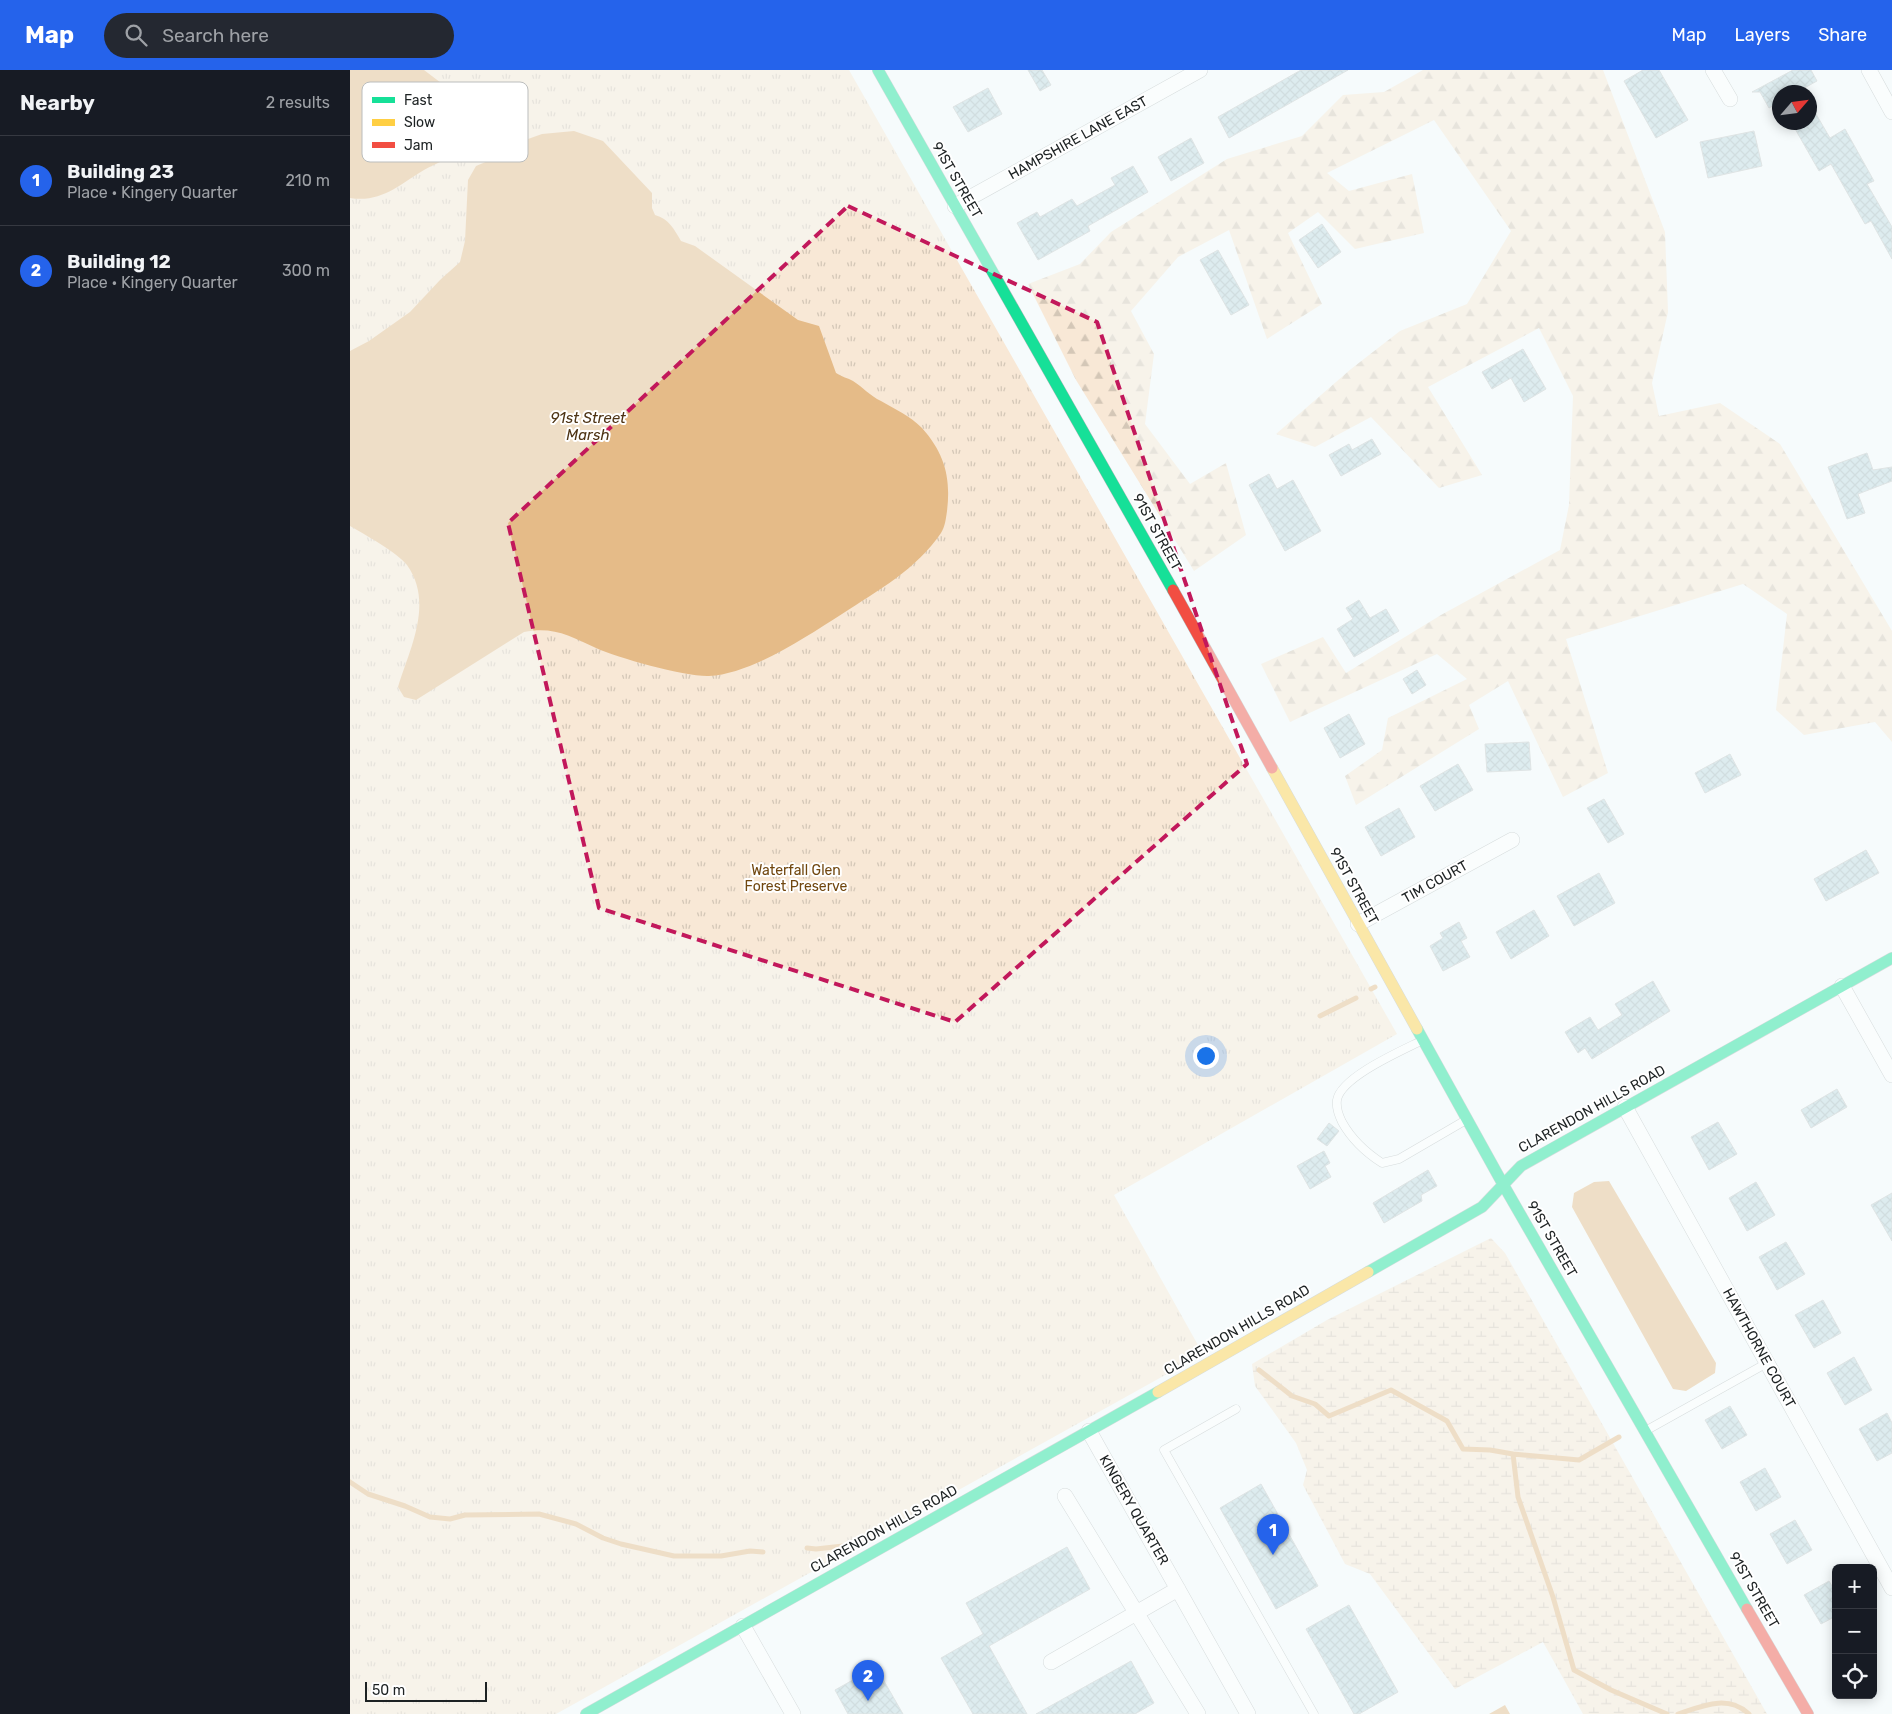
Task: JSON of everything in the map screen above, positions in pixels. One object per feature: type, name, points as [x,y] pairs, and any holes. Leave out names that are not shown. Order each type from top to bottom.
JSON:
[{"type":"main road","name":"91ST STREET","points":[[878,70],[1504,1186],[1808,1714]]},
{"type":"main road","name":"CLARENDON HILLS ROAD","points":[[586,1714],[1089,1432],[1482,1207],[1521,1166],[1892,958]]},
{"type":"street","name":"HAMPSHIRE LANE EAST","points":[[955,206],[1200,70]]},
{"type":"street","points":[[1713,70],[1730,99]]},
{"type":"street","points":[[1868,70],[1892,112]]},
{"type":"street","name":"TIM COURT","points":[[1358,924],[1512,840]]},
{"type":"street","points":[[1842,986],[1892,1075]]},
{"type":"street","name":"HAWTHORNE COURT","points":[[1625,1108],[1892,1588]]},
{"type":"street","name":"KINGERY QUARTER","points":[[1089,1432],[1178,1589],[1242,1712]]},
{"type":"street","points":[[1065,1496],[1138,1612],[1198,1714]]},
{"type":"street","points":[[1051,1662],[1178,1589]]},
{"type":"street","points":[[742,1626],[793,1714]]},
{"type":"lane","points":[[1422,1040],[1361,1073],[1342,1088],[1337,1100],[1338,1114],[1349,1135],[1366,1153],[1382,1163],[1399,1159],[1467,1119]]},
{"type":"lane","points":[[1645,1431],[1767,1362]]},
{"type":"lane","points":[[1236,1410],[1164,1450],[1314,1714]]},
{"type":"highlighted area","points":[[848,206],[1097,322],[1247,764],[955,1022],[599,908],[508,523]]},
{"type":"green space","name":"Waterfall Glen Forest Preserve","points":[[350,70],[849,70],[1397,1034],[1114,1195],[1203,1354],[556,1714],[350,1714]]},
{"type":"green space","points":[[1423,70],[1603,70],[1665,232],[1668,312],[1652,383],[1659,416],[1720,403],[1780,444],[1892,631],[1892,742],[1875,722],[1804,735],[1776,710],[1787,614],[1743,584],[1566,639],[1608,773],[1563,797],[1508,681],[1469,705],[1479,729],[1356,805],[1345,776],[1382,750],[1388,718],[1467,679],[1437,654],[1290,722],[1261,664],[1323,637],[1346,673],[1441,615],[1560,550],[1569,505],[1573,396],[1539,328],[1428,387],[1482,475],[1439,488],[1371,417],[1315,447],[1276,434],[1351,369],[1400,331],[1467,304],[1511,231],[1434,120],[1327,173],[1349,191],[1412,174],[1424,233],[1355,249],[1318,212],[1288,233],[1322,304],[1267,339],[1229,230],[1178,257],[1131,311],[1154,354],[1145,424],[1190,484],[1226,463],[1246,535],[1194,571],[1076,380],[1028,284],[1080,264],[1111,232],[1227,159],[1302,136],[1343,95],[1384,92]]},
{"type":"green space","points":[[1491,1238],[1505,1253],[1767,1714],[1583,1714],[1543,1642],[1455,1689],[1370,1574],[1345,1564],[1303,1485],[1307,1470],[1296,1443],[1255,1386],[1252,1364],[1327,1320]]},
{"type":"water","points":[[350,70],[424,70],[440,82],[362,82],[362,162],[440,162],[389,192],[371,198],[350,198]]},
{"type":"water","name":"91st Street Marsh","points":[[574,131],[603,141],[652,193],[652,208],[655,215],[668,222],[681,241],[695,246],[798,320],[819,326],[836,373],[853,381],[873,397],[907,416],[922,428],[936,447],[945,467],[947,477],[948,499],[944,525],[941,533],[931,546],[896,578],[795,643],[760,662],[742,669],[709,676],[685,673],[620,657],[561,633],[534,630],[524,632],[416,700],[404,697],[398,687],[417,626],[419,595],[415,580],[403,560],[350,526],[350,351],[369,341],[410,312],[460,262],[465,241],[468,180],[476,166],[485,162],[528,162],[528,139],[542,134]]},
{"type":"water","points":[[1609,1181],[1716,1363],[1715,1373],[1686,1391],[1673,1389],[1572,1207],[1574,1193],[1594,1182]]},
{"type":"water","points":[[1505,1705],[1510,1714],[1489,1714]]},
{"type":"building","points":[[1028,70],[1042,70],[1051,85],[1040,91]]},
{"type":"building","points":[[1301,70],[1348,70],[1229,138],[1218,117]]},
{"type":"building","points":[[1643,70],[1659,70],[1688,120],[1656,138],[1624,81]]},
{"type":"building","points":[[1793,70],[1811,70],[1817,81],[1810,85],[1772,85],[1772,106],[1769,108],[1760,92],[1752,92]]},
{"type":"building","points":[[988,88],[1002,114],[968,132],[953,107]]},
{"type":"building","points":[[1817,116],[1830,138],[1845,129],[1874,181],[1867,184],[1892,227],[1892,259],[1871,221],[1865,224],[1831,164],[1819,171],[1796,130],[1817,130]]},
{"type":"building","points":[[1754,131],[1762,166],[1708,178],[1700,142]]},
{"type":"building","points":[[1191,138],[1204,163],[1171,181],[1158,157]]},
{"type":"building","points":[[1133,166],[1148,192],[1088,226],[1090,231],[1038,260],[1017,223],[1037,212],[1040,217],[1072,199],[1077,206],[1115,185],[1111,178]]},
{"type":"building","points":[[1322,224],[1341,252],[1318,268],[1299,240]]},
{"type":"building","points":[[1218,250],[1249,305],[1231,315],[1200,260]]},
{"type":"building","points":[[1523,349],[1546,389],[1524,402],[1511,378],[1492,389],[1482,372]]},
{"type":"building","points":[[1372,439],[1381,454],[1341,476],[1329,455],[1349,444],[1352,450]]},
{"type":"building","points":[[1867,453],[1873,470],[1892,467],[1892,481],[1858,494],[1865,513],[1847,519],[1828,467]]},
{"type":"building","points":[[1269,474],[1277,489],[1293,480],[1321,531],[1285,551],[1249,485]]},
{"type":"building","points":[[1359,600],[1370,618],[1386,609],[1399,631],[1354,657],[1337,629],[1353,619],[1346,608]]},
{"type":"building","points":[[1417,670],[1426,685],[1412,694],[1403,679]]},
{"type":"building","points":[[1349,714],[1365,744],[1340,758],[1324,728]]},
{"type":"building","points":[[1529,742],[1531,770],[1487,772],[1485,744]]},
{"type":"building","points":[[1730,754],[1741,775],[1705,793],[1695,773]]},
{"type":"building","points":[[1458,764],[1473,790],[1435,811],[1420,786]]},
{"type":"building","points":[[1604,799],[1624,834],[1608,843],[1587,808]]},
{"type":"building","points":[[1399,808],[1415,837],[1381,856],[1365,827]]},
{"type":"building","points":[[1866,850],[1879,873],[1826,901],[1814,879]]},
{"type":"building","points":[[1599,873],[1615,903],[1574,926],[1557,896]]},
{"type":"building","points":[[1534,910],[1549,936],[1511,959],[1496,932]]},
{"type":"building","points":[[1459,922],[1467,938],[1461,941],[1470,957],[1443,971],[1430,946],[1443,938],[1440,933]]},
{"type":"building","points":[[1653,981],[1670,1011],[1592,1059],[1585,1048],[1578,1053],[1565,1032],[1590,1017],[1598,1030],[1622,1015],[1615,1004]]},
{"type":"building","points":[[1837,1089],[1847,1107],[1811,1128],[1801,1110]]},
{"type":"building","points":[[1718,1122],[1737,1154],[1709,1170],[1691,1137]]},
{"type":"building","points":[[1329,1123],[1339,1131],[1327,1146],[1317,1139]]},
{"type":"building","points":[[1324,1151],[1330,1163],[1325,1166],[1331,1177],[1310,1189],[1297,1166]]},
{"type":"building","points":[[1428,1170],[1437,1186],[1421,1195],[1422,1201],[1384,1223],[1373,1203]]},
{"type":"building","points":[[1756,1182],[1775,1215],[1747,1231],[1729,1198]]},
{"type":"building","points":[[1892,1193],[1892,1241],[1871,1205]]},
{"type":"building","points":[[1786,1242],[1805,1274],[1777,1290],[1759,1257]]},
{"type":"building","points":[[1823,1300],[1841,1333],[1814,1348],[1795,1315]]},
{"type":"building","points":[[1854,1357],[1872,1390],[1845,1405],[1827,1373]]},
{"type":"building","points":[[1730,1406],[1747,1435],[1722,1449],[1705,1420]]},
{"type":"building","points":[[1887,1413],[1892,1423],[1892,1453],[1877,1461],[1859,1429]]},
{"type":"building","points":[[1765,1468],[1781,1497],[1756,1511],[1740,1482]]},
{"type":"building","points":[[1261,1484],[1318,1586],[1276,1609],[1220,1508]]},
{"type":"building","points":[[1795,1520],[1812,1550],[1787,1564],[1770,1534]]},
{"type":"building","points":[[1067,1547],[1090,1589],[989,1646],[1027,1714],[973,1714],[941,1658],[983,1634],[966,1603]]},
{"type":"building","points":[[1829,1581],[1832,1586],[1832,1618],[1821,1624],[1804,1595]]},
{"type":"building","points":[[1349,1605],[1398,1692],[1359,1714],[1354,1714],[1306,1629]]},
{"type":"building","points":[[1131,1661],[1154,1703],[1135,1714],[1036,1714]]},
{"type":"building","points":[[876,1667],[903,1714],[848,1714],[835,1690]]},
{"type":"waterway","points":[[1371,989],[1375,987]]},
{"type":"waterway","points":[[1320,1016],[1356,998]]},
{"type":"waterway","points":[[1259,1370],[1292,1396],[1315,1404],[1329,1416],[1391,1390],[1447,1421],[1463,1449],[1490,1450],[1513,1454],[1518,1497],[1553,1597],[1574,1670],[1611,1690],[1667,1714]]},
{"type":"waterway","points":[[1513,1454],[1579,1460],[1619,1437]]},
{"type":"waterway","points":[[350,1482],[368,1494],[405,1506],[430,1517],[450,1519],[465,1515],[539,1514],[576,1524],[603,1538],[621,1544],[674,1556],[721,1556],[750,1551],[763,1552]]},
{"type":"waterway","points":[[807,1548],[816,1549],[852,1545]]},
{"type":"waterway","points":[[1678,1714],[1705,1705],[1724,1703],[1732,1704],[1749,1714]]},
{"type":"traffic: fast","points":[[878,70],[1173,590]]},
{"type":"traffic: fast","points":[[1368,1272],[1482,1207],[1521,1166],[1892,958]]},
{"type":"traffic: fast","points":[[1417,1029],[1504,1186],[1747,1609]]},
{"type":"traffic: fast","points":[[586,1714],[1158,1392]]},
{"type":"traffic: slow","points":[[1272,768],[1417,1029]]},
{"type":"traffic: slow","points":[[1158,1392],[1368,1272]]},
{"type":"traffic: jam","points":[[1173,590],[1272,768]]},
{"type":"traffic: jam","points":[[1747,1609],[1808,1714]]},
{"type":"place","name":"Building 23","points":[[1273,1555]]},
{"type":"place","name":"Building 12","points":[[868,1701]]}]
